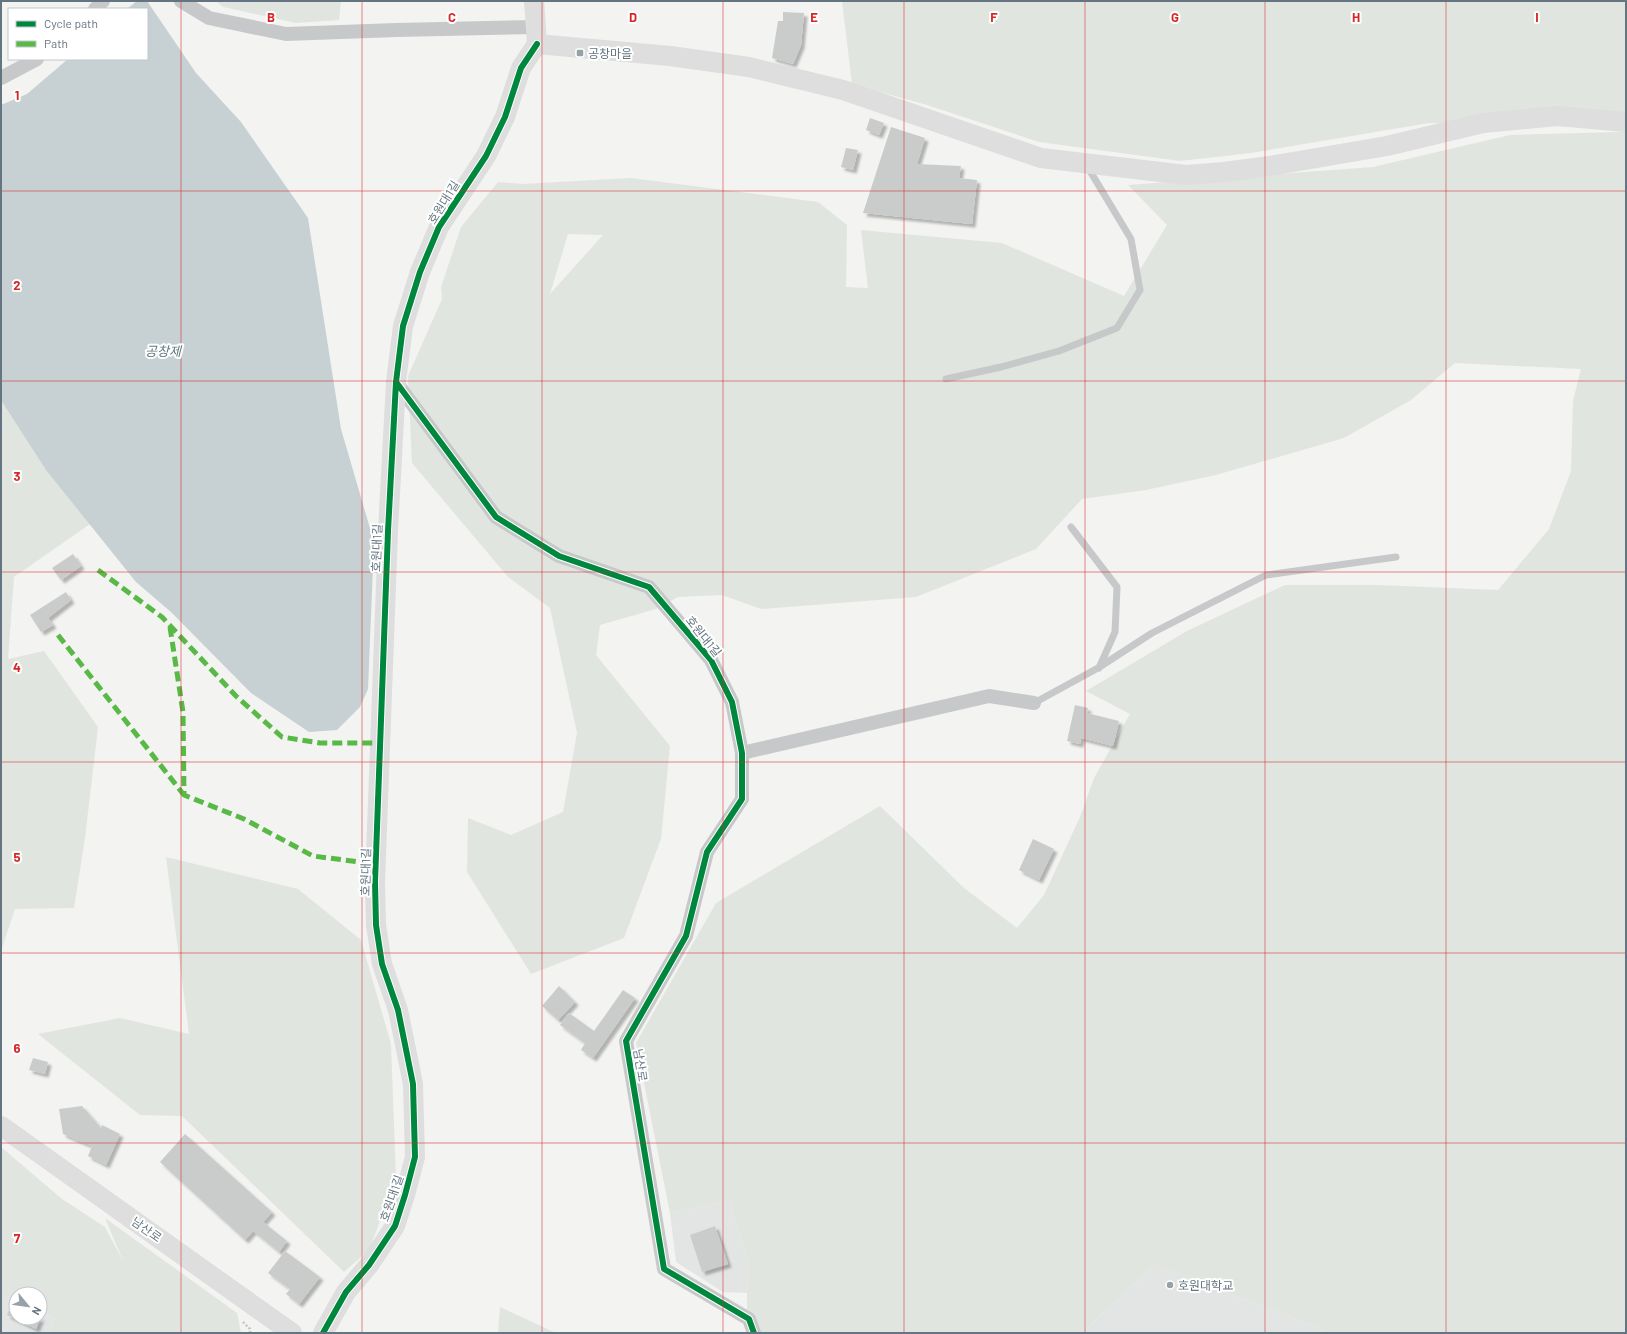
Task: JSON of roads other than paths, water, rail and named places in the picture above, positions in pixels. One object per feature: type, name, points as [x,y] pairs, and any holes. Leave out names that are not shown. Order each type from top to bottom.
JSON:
[{"type":"street","points":[[181,1],[209,18],[286,34],[396,30],[536,35],[749,67],[843,90],[1041,158],[1186,175],[1262,167],[1387,146],[1483,123],[1505,120],[1557,116],[1626,122]]},
{"type":"street","points":[[534,1],[536,35]]},
{"type":"street","name":"호원대1길","points":[[322,1333],[346,1292],[369,1265],[395,1226],[415,1157],[413,1084],[398,1010],[382,964],[376,925],[375,882],[388,531],[396,382],[403,326],[420,272],[439,227],[486,156],[505,118],[522,68],[536,35]]},
{"type":"street","points":[[1,78],[35,60]]},
{"type":"street","name":"호원대1길","points":[[396,382],[496,517],[559,556],[649,587],[712,660],[732,702],[742,753]]},
{"type":"street","points":[[742,753],[989,696],[1034,703]]},
{"type":"street","name":"남산로","points":[[742,753],[742,799],[707,852],[686,936],[626,1041],[664,1269],[749,1319],[754,1333]]},
{"type":"street","name":"남산로","points":[[1,1126],[292,1333]]},
{"type":"lane","points":[[946,379],[1001,367],[1059,351],[1117,328],[1140,290],[1131,239],[1086,164]]},
{"type":"lane","points":[[1071,527],[1117,587],[1115,632],[1098,668]]},
{"type":"lane","points":[[1034,703],[1098,668],[1152,633],[1266,575],[1396,557]]},
{"type":"water","name":"공창제","points":[[137,1],[147,1],[196,73],[241,122],[308,218],[341,429],[374,542],[368,689],[360,707],[337,730],[309,732],[251,693],[171,612],[136,582],[46,470],[1,400],[1,105],[27,94],[67,60],[148,60],[148,8],[128,8]]},
{"type":"place","name":"공창마을","points":[[580,53]]},
{"type":"place","name":"호원대학교","points":[[1170,1285]]}]
